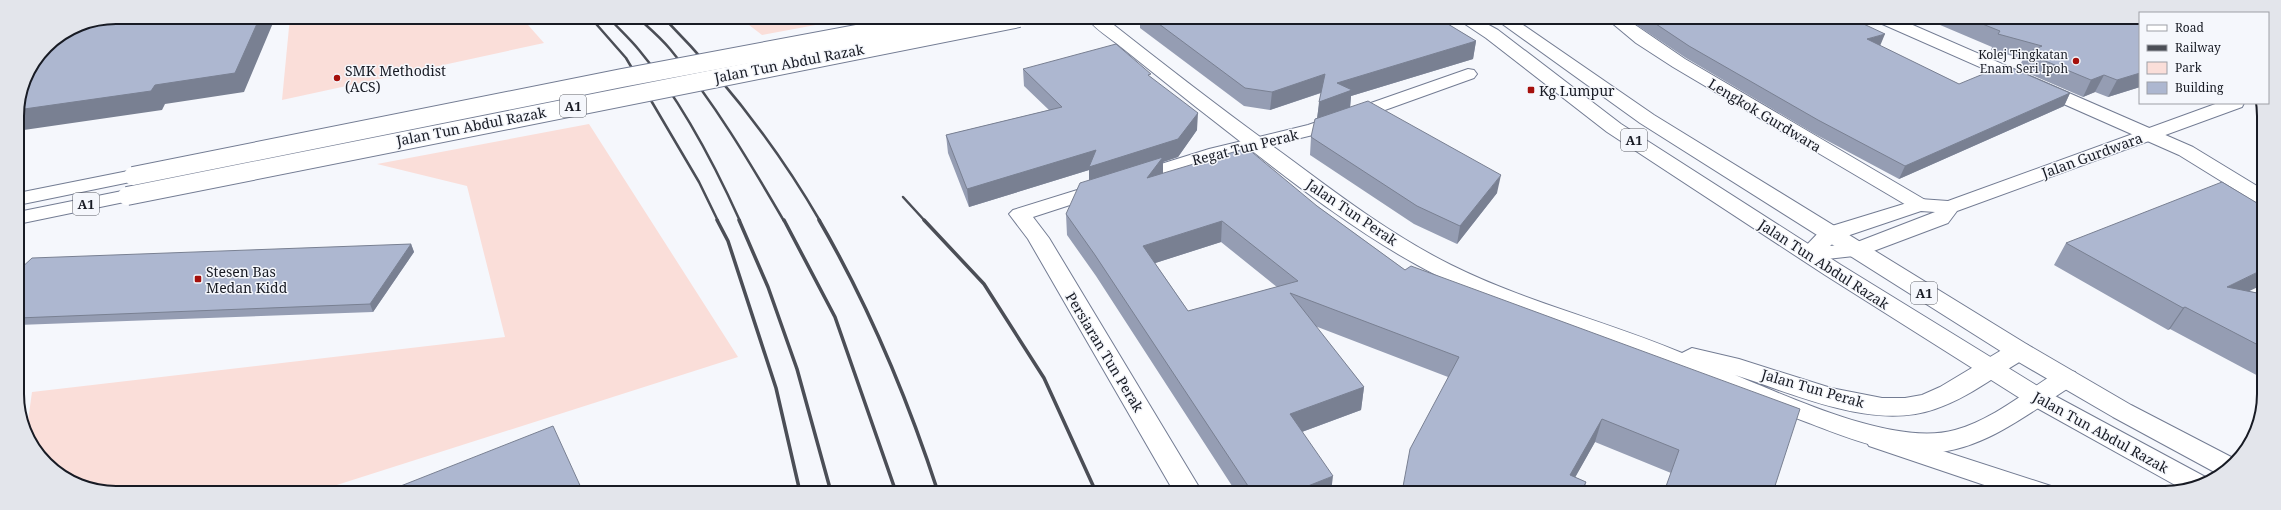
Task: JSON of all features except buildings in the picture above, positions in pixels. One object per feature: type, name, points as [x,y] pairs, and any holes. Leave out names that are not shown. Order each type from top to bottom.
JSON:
[{"type":"main road","name":"Jalan Tun Abdul Razak","points":[[24,198],[622,78],[910,24]]},
{"type":"main road","name":"Jalan Tun Abdul Razak","points":[[24,217],[989,24]]},
{"type":"main road","name":"Jalan Tun Perak","points":[[1103,24],[1256,144],[1360,220],[1405,249],[1446,272],[1498,294],[1644,345],[1729,384],[1878,438],[1916,443],[1942,443],[1966,437],[1988,427],[2035,396],[2066,378]]},
{"type":"main road","name":"Jalan Tun Abdul Razak","points":[[1474,24],[1492,34],[1614,128],[1809,254],[1988,368],[2035,396],[2192,482]]},
{"type":"main road","name":"Jalan Tun Abdul Razak","points":[[1511,24],[1647,119],[1855,250],[2019,351],[2224,465]]},
{"type":"main road","name":"Lengkok Gurdwara","points":[[1622,24],[1642,39],[1708,81],[1920,205]]},
{"type":"main road","points":[[1897,24],[2149,134],[2208,163],[2257,195]]},
{"type":"main road","name":"Regat Tun Perak","points":[[1020,214],[1216,153],[1314,129],[1468,74]]},
{"type":"main road","name":"Jalan Gurdwara","points":[[1809,254],[1830,234],[1920,205],[1950,207],[2232,104]]},
{"type":"main road","name":"Jalan Gurdwara","points":[[1809,254],[1855,250],[1941,219],[1950,207]]},
{"type":"main road","name":"Persiaran Tun Perak","points":[[1020,214],[1038,238],[1184,486]]},
{"type":"main road","name":"Jalan Tun Perak","points":[[1644,345],[1735,366],[1843,399],[1876,406],[1904,407],[1925,403],[1955,389],[1988,368],[2019,351]]},
{"type":"main road","points":[[1878,438],[2020,486]]},
{"type":"green space","name":"SMK Methodist (ACS)","points":[[289,24],[527,24],[544,43],[282,100]]},
{"type":"green space","points":[[748,24],[821,24],[762,35]]},
{"type":"green space","points":[[589,124],[738,357],[334,486],[110,486],[87,481],[76,476],[60,467],[43,450],[36,440],[28,420],[32,392],[505,337],[467,186],[377,164]]},
{"type":"railway","points":[[596,24],[626,58],[699,182],[718,221]]},
{"type":"railway","points":[[615,24],[639,50],[669,89],[719,176],[740,221]]},
{"type":"railway","points":[[645,24],[666,45],[686,69],[716,111],[744,154],[784,221]]},
{"type":"railway","points":[[670,24],[707,64],[748,114],[767,139],[820,221]]},
{"type":"railway","points":[[903,197],[925,221]]},
{"type":"railway","points":[[717,220],[728,241],[776,388],[799,486]]},
{"type":"railway","points":[[739,220],[768,287],[797,369],[829,486]]},
{"type":"railway","points":[[784,220],[835,317],[894,486]]},
{"type":"railway","points":[[819,220],[854,285],[886,353],[936,486]]},
{"type":"railway","points":[[924,220],[984,284],[1044,378],[1093,486]]},
{"type":"place","name":"Kolej Tingkatan Enam Seri Ipoh","points":[[2076,61]]},
{"type":"place","name":"SMK Methodist (ACS)","points":[[337,78]]},
{"type":"place","name":"Kg Lumpur","points":[[1531,90]]},
{"type":"place","name":"Stesen Bas Medan Kidd","points":[[198,279]]}]
